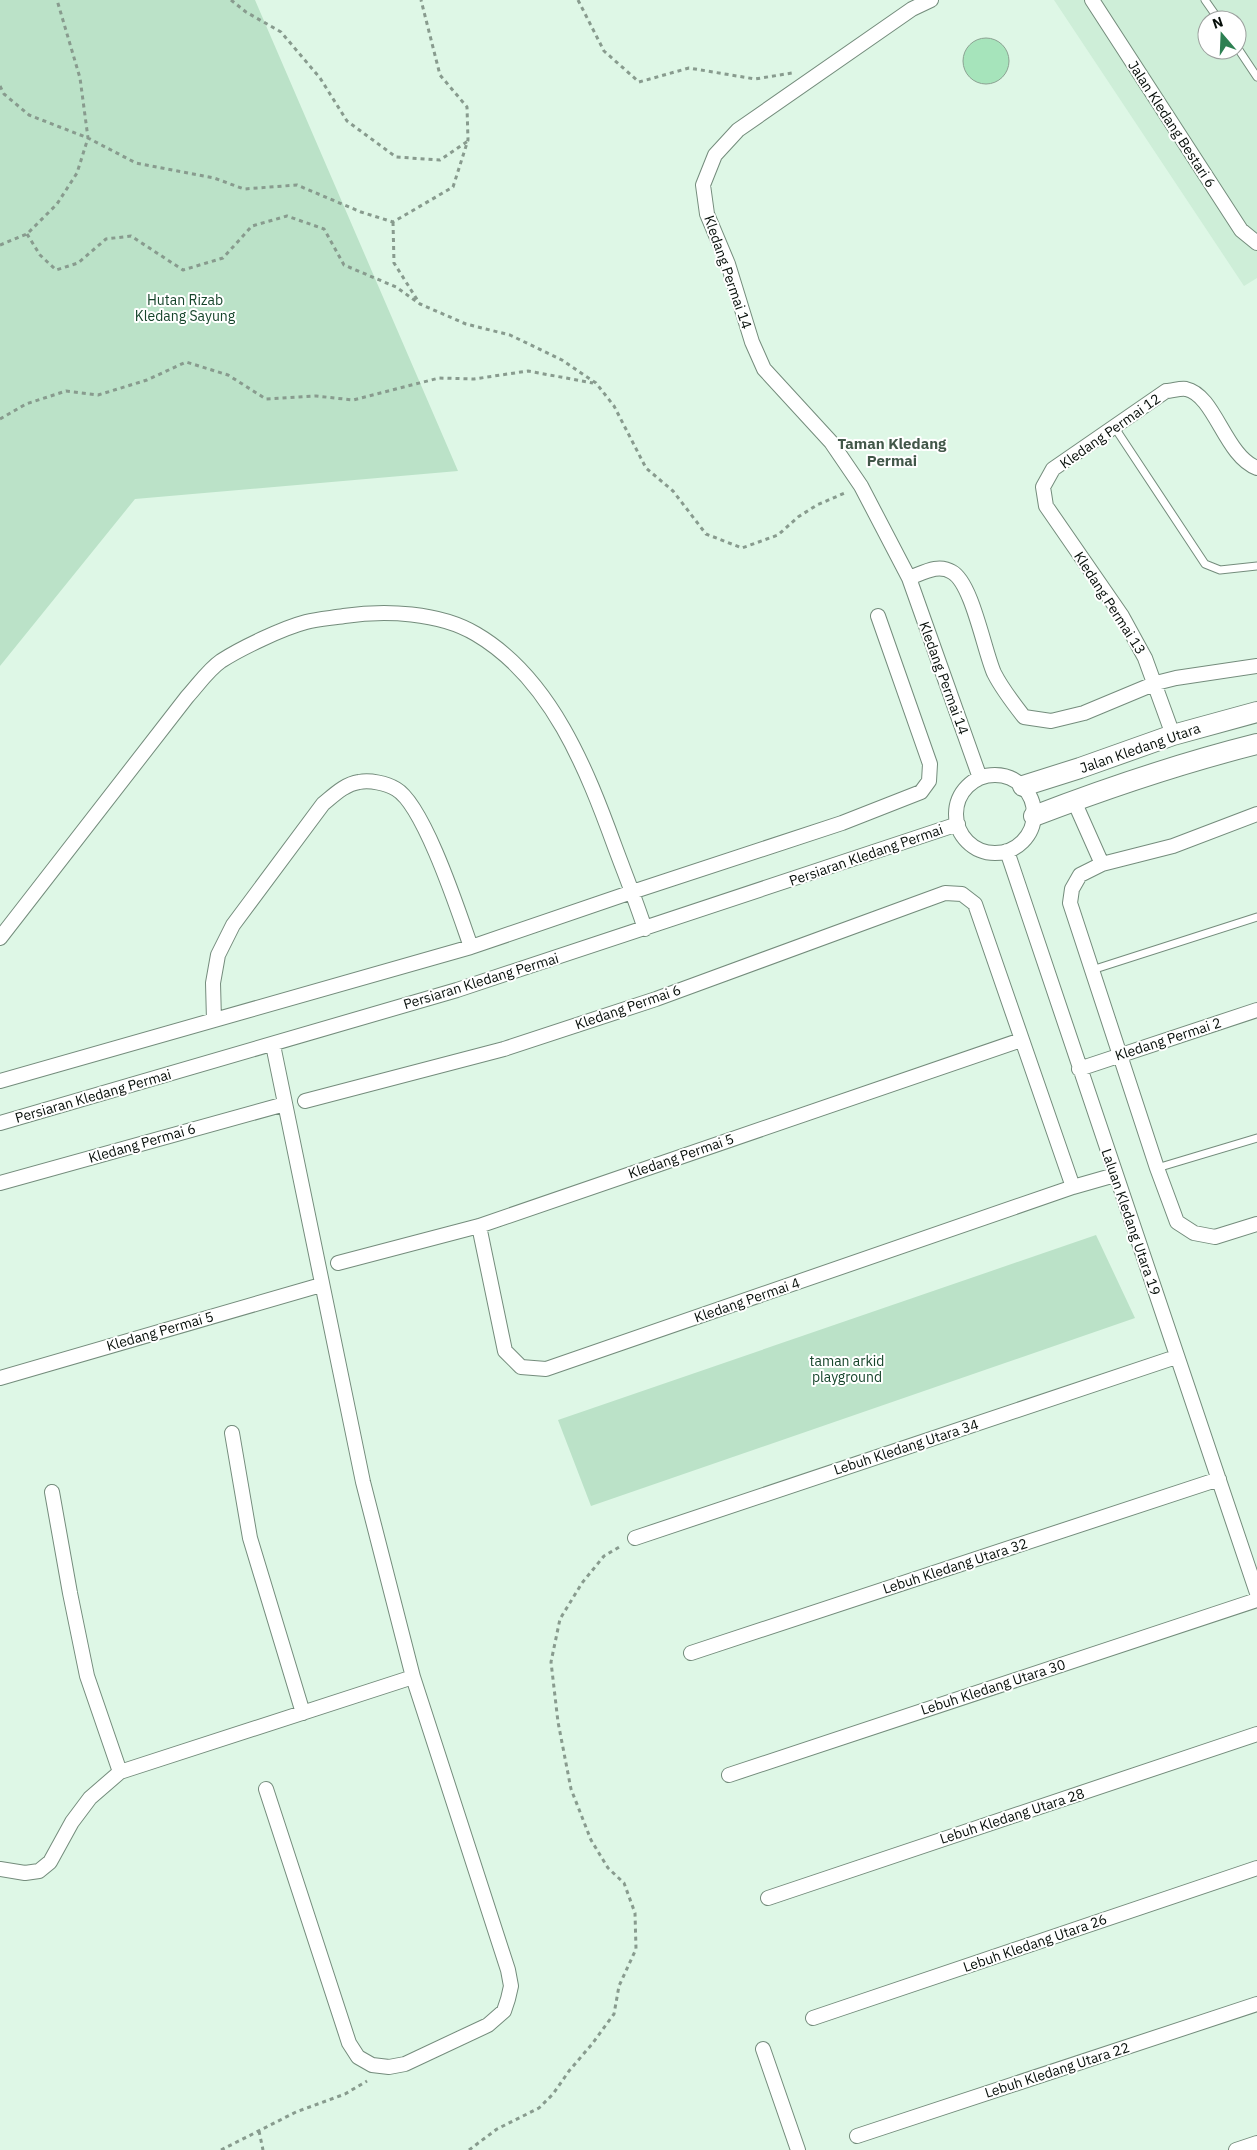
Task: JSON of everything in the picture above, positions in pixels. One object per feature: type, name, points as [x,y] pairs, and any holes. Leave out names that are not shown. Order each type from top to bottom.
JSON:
[{"type":"main road","name":"Jalan Kledang Utara","points":[[1023,786],[1173,735],[1257,712]]},
{"type":"main road","name":"Jalan Kledang Utara","points":[[1034,816],[1202,757],[1257,744]]},
{"type":"street","name":"Kledang Permai 14","points":[[931,0],[912,9],[738,130],[715,155],[703,185],[707,214],[728,264],[752,342],[764,370],[831,442],[861,486],[909,578],[980,778]]},
{"type":"street","name":"Jalan Kledang Bestari 6","points":[[1092,0],[1241,230],[1257,243]]},
{"type":"street","name":"Kledang Permai 12","points":[[1046,506],[1043,487],[1053,470],[1166,392],[1185,388],[1202,397],[1228,440],[1249,464],[1257,468]]},
{"type":"street","name":"Kledang Permai 13","points":[[1046,506],[1122,616],[1145,658],[1173,735]]},
{"type":"street","points":[[909,578],[937,568],[953,572],[965,586],[994,673],[1009,699],[1024,717],[1051,720],[1084,713],[1156,684],[1176,678],[1257,666]]},
{"type":"street","points":[[0,938],[187,696],[220,662],[251,644],[306,622],[359,614],[418,614],[476,633],[516,663],[546,702],[574,745],[598,799],[645,929]]},
{"type":"street","points":[[0,1080],[471,947],[842,823],[921,792],[929,781],[930,764],[878,616]]},
{"type":"street","points":[[991,775],[1002,776],[1023,786],[1030,795],[1034,816],[1032,828],[1026,838],[1017,846],[1007,851],[986,851],[976,848],[962,834],[958,824],[956,813],[963,792],[970,784],[980,778],[991,775]]},
{"type":"street","points":[[214,1020],[213,983],[218,955],[233,925],[323,804],[342,789],[358,782],[376,782],[397,789],[415,809],[434,850],[471,947]]},
{"type":"street","points":[[1074,801],[1102,864]]},
{"type":"street","points":[[1257,814],[1173,846],[1102,864],[1080,875],[1072,889],[1070,903],[1157,1168],[1177,1222],[1194,1233],[1215,1237],[1257,1224]]},
{"type":"street","name":"Persiaran Kledang Permai","points":[[0,1123],[457,990],[958,824]]},
{"type":"street","name":"Laluan Kledang Utara 19","points":[[1007,851],[1257,1593]]},
{"type":"street","name":"Kledang Permai 6","points":[[304,1101],[504,1049],[656,999],[945,893],[962,894],[975,904],[1021,1040]]},
{"type":"street","name":"Kledang Permai 2","points":[[1079,1069],[1257,1010]]},
{"type":"street","points":[[1021,1040],[1073,1187]]},
{"type":"street","name":"Kledang Permai 5","points":[[338,1263],[479,1226],[1021,1040]]},
{"type":"street","points":[[266,1789],[349,2043],[358,2057],[372,2065],[389,2067],[405,2064],[488,2025],[504,2010],[511,1986],[505,1960],[413,1677],[363,1482],[273,1045]]},
{"type":"street","name":"Kledang Permai 6","points":[[0,1183],[285,1104]]},
{"type":"street","name":"Kledang Permai 4","points":[[479,1226],[505,1351],[521,1367],[546,1369],[1073,1187],[1115,1175]]},
{"type":"street","name":"Kledang Permai 5","points":[[0,1378],[321,1285]]},
{"type":"street","name":"Lebuh Kledang Utara 34","points":[[635,1538],[1176,1357]]},
{"type":"street","points":[[232,1433],[250,1538],[303,1713]]},
{"type":"street","name":"Lebuh Kledang Utara 32","points":[[691,1653],[1218,1479]]},
{"type":"street","points":[[52,1492],[87,1676],[120,1772]]},
{"type":"street","name":"Lebuh Kledang Utara 30","points":[[729,1775],[1257,1600]]},
{"type":"street","points":[[0,1869],[25,1873],[39,1871],[50,1862],[72,1822],[90,1798],[120,1772],[413,1677]]},
{"type":"street","name":"Lebuh Kledang Utara 28","points":[[768,1898],[1257,1734]]},
{"type":"street","name":"Lebuh Kledang Utara 26","points":[[813,2018],[1257,1868]]},
{"type":"street","name":"Lebuh Kledang Utara 22","points":[[857,2136],[1257,2004]]},
{"type":"street","points":[[763,2049],[798,2150]]},
{"type":"street","points":[[1236,2150],[1257,2143]]},
{"type":"lane","points":[[1246,60],[1257,77]]},
{"type":"lane","points":[[1115,428],[1205,564],[1220,570],[1257,566]]},
{"type":"lane","points":[[1092,970],[1257,917]]},
{"type":"lane","points":[[1157,1168],[1257,1138]]},
{"type":"path","points":[[0,245],[27,234],[57,204],[77,172],[88,138],[80,78],[57,0]]},
{"type":"path","points":[[231,0],[246,12],[281,32],[320,78],[347,121],[396,157],[440,160],[468,140]]},
{"type":"path","points":[[0,86],[4,94],[29,115],[88,138],[136,163],[214,178],[244,189],[297,185],[361,212],[393,222],[453,187],[468,140],[467,107],[440,75],[421,0]]},
{"type":"path","points":[[578,0],[604,51],[639,82],[689,68],[755,79],[830,67]]},
{"type":"path","points":[[27,234],[40,255],[56,270],[78,263],[106,240],[131,236],[182,270],[223,258],[252,226],[287,216],[324,229],[344,265],[396,287],[420,304],[466,324],[510,335],[562,360],[596,383],[614,406],[646,468],[672,491],[706,534],[742,548],[778,535],[798,517],[817,505],[861,486]]},
{"type":"path","points":[[393,222],[394,263],[420,304]]},
{"type":"path","points":[[0,419],[26,404],[66,391],[98,395],[147,380],[186,362],[228,375],[266,399],[316,396],[353,400],[439,378],[474,379],[528,371],[596,383]]},
{"type":"path","points":[[469,2150],[497,2129],[539,2108],[553,2094],[568,2071],[592,2044],[614,2014],[619,1986],[636,1949],[634,1913],[624,1883],[608,1868],[591,1840],[571,1789],[558,1722],[550,1662],[560,1619],[582,1583],[604,1556],[635,1538]]},
{"type":"path","points":[[221,2150],[296,2112],[345,2094],[389,2067]]},
{"type":"path","points":[[259,2131],[263,2150]]},
{"type":"shaded area","points":[[1054,0],[1257,0],[1257,278],[1244,286]]},
{"type":"green space","name":"Hutan Rizab Kledang Sayung","points":[[0,0],[255,0],[458,471],[135,499],[0,666]]},
{"type":"green space","name":"taman arkid playground","points":[[1096,1235],[1135,1318],[591,1506],[558,1420]]},
{"type":"building","points":[[991,38],[1003,44],[1008,52],[1008,70],[1003,78],[995,83],[981,84],[969,78],[964,70],[963,56],[969,44],[977,39]]},
{"type":"district","name":"Taman Kledang Permai","points":[[892,452]]}]
